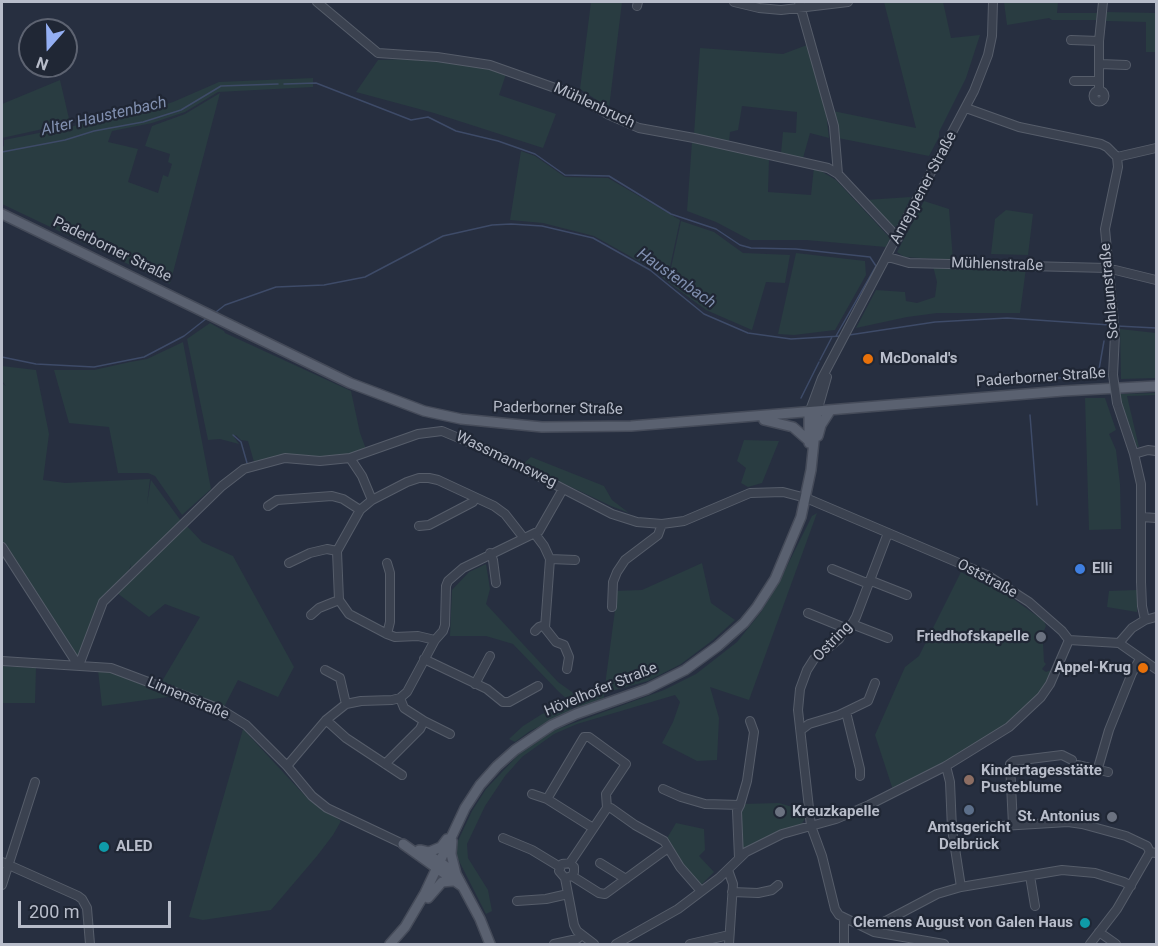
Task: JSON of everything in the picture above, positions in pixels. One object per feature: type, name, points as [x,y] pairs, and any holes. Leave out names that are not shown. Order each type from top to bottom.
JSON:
[{"type":"main road","name":"Paderborner Straße","points":[[2,213],[368,390],[424,411],[461,419],[542,427],[586,428],[753,418],[1063,391],[1156,386]]},
{"type":"main road","points":[[753,418],[793,427],[812,444],[830,411]]},
{"type":"main road","name":"Hövelhofer Straße","points":[[390,945],[413,916],[453,832],[480,785],[497,766],[533,736],[576,714],[647,689],[685,670],[744,623],[775,579],[789,549],[806,498],[812,463],[813,413]]},
{"type":"main road","points":[[403,844],[429,852],[441,846],[453,832]]},
{"type":"main road","points":[[453,832],[451,854],[455,878]]},
{"type":"main road","points":[[403,844],[439,865]]},
{"type":"main road","points":[[419,850],[463,886],[490,945]]},
{"type":"main road","points":[[413,916],[441,882],[455,878]]},
{"type":"street","name":"Mühlenbruch","points":[[317,2],[378,53],[437,57],[490,65],[575,95],[609,115],[639,128],[817,165],[838,174],[897,238]]},
{"type":"street","points":[[734,2],[781,10],[800,5],[848,2]]},
{"type":"street","name":"Anreppener Straße","points":[[813,413],[843,340],[966,108],[988,55],[992,36],[993,2]]},
{"type":"street","points":[[1099,91],[1099,41],[1103,2]]},
{"type":"street","points":[[800,5],[834,126],[838,174]]},
{"type":"street","points":[[1071,40],[1099,41]]},
{"type":"street","points":[[1100,64],[1126,65]]},
{"type":"street","points":[[1074,81],[1098,81]]},
{"type":"street","points":[[966,108],[1019,128],[1101,144],[1112,151],[1117,158],[1156,148]]},
{"type":"street","name":"Schlaunstraße","points":[[1117,158],[1118,167],[1105,229],[1114,330],[1113,375],[1117,403],[1134,454],[1141,484],[1141,580],[1145,620]]},
{"type":"street","name":"Mühlenstraße","points":[[888,257],[909,262],[1107,268],[1156,280]]},
{"type":"street","name":"Wassmannsweg","points":[[78,665],[104,602],[222,486],[244,468],[285,458],[320,461],[350,458],[418,434],[442,431],[492,452],[612,514],[637,522],[662,524],[690,519],[750,493],[783,492],[806,498]]},
{"type":"street","points":[[1134,454],[1148,450],[1156,451]]},
{"type":"street","points":[[350,458],[362,476],[372,500]]},
{"type":"street","points":[[435,640],[418,636],[395,637],[387,634],[349,614],[339,600],[337,551],[360,510],[372,500],[407,482],[429,478],[494,506],[505,514],[523,537]]},
{"type":"street","points":[[287,766],[326,720],[346,704],[400,698],[407,692],[445,625],[445,593],[448,581],[462,567],[523,537],[534,534],[545,521],[563,489]]},
{"type":"street","points":[[268,506],[277,500],[332,496],[343,499],[360,510]]},
{"type":"street","points":[[419,526],[429,525],[473,502],[475,498]]},
{"type":"street","name":"Oststraße","points":[[806,498],[987,575],[1029,602],[1062,630],[1069,640]]},
{"type":"street","points":[[1142,517],[1156,518]]},
{"type":"street","points":[[612,607],[617,572],[625,561],[658,535],[662,524]]},
{"type":"street","name":"Ostring","points":[[844,919],[836,909],[822,856],[811,826],[798,710],[800,690],[807,670],[814,659],[839,639],[849,626],[888,533]]},
{"type":"street","points":[[534,534],[544,546],[550,559],[546,631],[556,642],[564,645],[568,657],[567,669]]},
{"type":"street","points":[[2,547],[78,665]]},
{"type":"street","points":[[290,563],[310,553],[327,549],[337,551]]},
{"type":"street","points":[[490,553],[496,583]]},
{"type":"street","points":[[550,559],[575,560]]},
{"type":"street","points":[[387,563],[390,573],[390,622],[387,634]]},
{"type":"street","points":[[832,569],[907,595]]},
{"type":"street","points":[[310,615],[319,608],[339,600]]},
{"type":"street","points":[[808,614],[888,638]]},
{"type":"street","points":[[1119,643],[1132,628],[1156,616]]},
{"type":"street","points":[[535,631],[545,625]]},
{"type":"street","points":[[616,945],[678,909],[728,870],[739,858],[763,842],[858,810],[946,766],[1009,727],[1031,708],[1050,684],[1069,640],[1119,643],[1156,669]]},
{"type":"street","points":[[476,684],[490,656]]},
{"type":"street","points":[[424,659],[496,694],[503,702],[509,702],[538,686]]},
{"type":"street","points":[[1098,768],[1109,730],[1140,659]]},
{"type":"street","name":"Linnenstraße","points":[[2,661],[111,668],[219,709],[246,725],[287,766],[312,796],[327,808],[403,844]]},
{"type":"street","points":[[325,670],[340,678],[346,704]]},
{"type":"street","points":[[801,730],[808,724],[846,712],[868,701],[875,684]]},
{"type":"street","points":[[400,698],[404,708],[450,734]]},
{"type":"street","points":[[846,712],[860,776]]},
{"type":"street","points":[[326,720],[346,738],[402,775]]},
{"type":"street","points":[[385,764],[420,729],[424,721]]},
{"type":"street","points":[[739,858],[736,811],[747,781],[754,732],[750,721]]},
{"type":"street","points":[[547,799],[584,737],[589,737],[626,764],[606,794],[607,808],[570,863],[560,867]]},
{"type":"street","points":[[1013,825],[1010,764],[1014,761],[1062,755],[1075,762],[1108,772]]},
{"type":"street","points":[[946,766],[950,782],[952,829],[961,887]]},
{"type":"street","points":[[2,885],[5,863],[35,782]]},
{"type":"street","points":[[663,789],[705,804],[740,805]]},
{"type":"street","points":[[532,794],[547,799],[593,828]]},
{"type":"street","points":[[607,808],[611,808],[664,841],[680,867],[701,891]]},
{"type":"street","points":[[952,829],[1068,822],[1110,830],[1147,846],[1153,852],[1089,945]]},
{"type":"street","points":[[503,838],[532,850],[560,867]]},
{"type":"street","points":[[560,867],[561,875],[602,894],[668,848]]},
{"type":"street","points":[[600,862],[626,879]]},
{"type":"street","points":[[5,863],[82,899],[87,908],[90,945]]},
{"type":"street","points":[[570,863],[574,867],[568,877],[568,894],[574,925],[594,945]]},
{"type":"street","points":[[728,870],[733,884],[729,945]]},
{"type":"street","points":[[867,928],[937,894],[961,887],[1030,876],[1073,871],[1095,873],[1131,886]]},
{"type":"street","points":[[1030,876],[1035,906]]},
{"type":"street","points":[[732,892],[758,893],[772,890],[778,885]]},
{"type":"street","points":[[517,901],[546,899],[568,894]]},
{"type":"street","points":[[844,945],[844,919],[881,934],[944,945]]},
{"type":"street","points":[[1100,932],[1116,945]]},
{"type":"street","points":[[881,934],[885,945]]},
{"type":"street","points":[[554,945],[577,939],[582,935]]},
{"type":"street","points":[[690,945],[729,935]]},
{"type":"green space","points":[[591,2],[622,2],[609,108],[580,89]]},
{"type":"green space","points":[[884,2],[943,2],[951,38],[980,35],[966,78],[929,156],[838,138],[833,111],[916,128]]},
{"type":"green space","points":[[1004,2],[1058,2],[1057,13],[1099,13],[1099,20],[1052,20],[1049,18],[1007,25]]},
{"type":"green space","points":[[1106,12],[1156,13],[1156,52],[1146,52],[1146,22],[1106,21]]},
{"type":"green space","points":[[807,45],[826,112],[829,138],[810,133],[803,158],[781,153],[783,132],[796,133],[797,112],[742,106],[738,130],[730,132],[729,142],[694,134],[700,48],[783,54]]},
{"type":"green space","points":[[407,59],[477,66],[506,74],[499,95],[556,114],[543,148],[434,113],[356,92],[378,60]]},
{"type":"green space","points":[[313,78],[313,87],[218,92],[185,112],[152,123],[112,131],[108,142],[138,149],[128,182],[158,193],[163,175],[168,177],[172,164],[168,162],[170,154],[145,146],[152,126],[185,114],[220,93],[170,284],[2,204],[4,140],[138,113],[173,102],[219,82]]},
{"type":"green space","points":[[60,80],[70,123],[2,138],[2,104]]},
{"type":"green space","points":[[692,142],[769,159],[768,192],[811,195],[814,167],[836,180],[890,238],[886,247],[806,240],[750,240],[716,222],[687,211]]},
{"type":"green space","points":[[521,151],[535,156],[565,177],[608,178],[680,220],[667,281],[651,268],[594,236],[543,223],[510,220]]},
{"type":"green space","points":[[911,197],[897,227],[892,226],[866,200]]},
{"type":"green space","points":[[924,201],[949,209],[953,260],[904,257],[897,252]]},
{"type":"green space","points":[[1006,210],[1033,214],[1028,255],[991,254],[995,219]]},
{"type":"green space","points":[[681,221],[714,232],[743,253],[790,255],[785,283],[766,282],[752,330],[706,310],[668,282]]},
{"type":"green space","points":[[796,253],[865,261],[866,275],[835,330],[794,335],[778,334]]},
{"type":"green space","points":[[933,266],[1026,268],[1020,313],[937,313],[856,328],[876,290],[905,292],[906,301],[917,303],[935,297],[937,282]]},
{"type":"green space","points":[[210,323],[225,333],[351,391],[360,433],[366,449],[349,455],[320,459],[285,455],[254,462],[248,441],[241,440],[236,435],[234,437],[239,444],[220,439],[208,440],[187,339]]},
{"type":"green space","points":[[1120,329],[1156,333],[1156,378],[1121,379]]},
{"type":"green space","points":[[183,342],[211,489],[182,515],[155,476],[148,473],[118,473],[109,427],[69,423],[54,370],[94,370],[147,359]]},
{"type":"green space","points":[[2,366],[36,370],[49,434],[43,480],[65,483],[150,479],[147,504],[151,480],[181,521],[130,571],[131,564],[129,570],[100,599],[77,659],[2,540],[2,383],[6,386],[2,381]]},
{"type":"green space","points":[[1156,393],[1156,395],[1127,396],[1139,447],[1137,447],[1118,394]]},
{"type":"green space","points":[[1085,398],[1105,398],[1116,430],[1109,434],[1116,450],[1120,484],[1121,529],[1089,530]]},
{"type":"green space","points":[[744,440],[779,441],[762,483],[748,487],[741,483],[746,468],[737,461]]},
{"type":"green space","points":[[531,457],[604,486],[612,500],[629,513],[523,464]]},
{"type":"green space","points":[[817,513],[749,700],[710,687],[719,718],[717,760],[697,761],[662,743],[680,702],[675,695],[577,724],[554,734],[522,757],[505,776],[485,806],[467,844],[468,858],[488,890],[492,911],[486,914],[457,857],[455,847],[472,811],[486,789],[519,754],[552,731],[664,690],[696,674],[737,642],[761,612],[779,582],[812,516]]},
{"type":"green space","points":[[186,525],[202,542],[233,556],[294,667],[278,697],[238,680],[224,707],[161,683],[200,617],[165,604],[149,617],[117,593]]},
{"type":"green space","points":[[702,563],[711,603],[735,620],[681,664],[648,681],[604,693],[615,610],[614,591],[642,590]]},
{"type":"green space","points":[[486,564],[490,589],[486,604],[558,682],[572,692],[576,701],[604,693],[604,700],[577,709],[574,701],[570,702],[558,691],[513,644],[486,636],[450,636],[452,590],[469,572]]},
{"type":"green space","points":[[961,572],[984,584],[987,580],[1044,621],[1046,626],[1043,633],[1046,634],[1043,643],[1046,664],[1042,669],[1046,672],[1054,669],[1046,684],[1022,713],[949,762],[893,790],[875,735],[905,667],[919,656]]},
{"type":"green space","points":[[1137,590],[1137,612],[1107,607],[1109,591]]},
{"type":"green space","points":[[2,666],[36,668],[35,703],[2,703]]},
{"type":"green space","points":[[98,670],[114,671],[175,696],[102,706]]},
{"type":"green space","points":[[569,703],[572,711],[530,731],[515,742],[509,739],[523,726],[542,714]]},
{"type":"green space","points":[[243,729],[309,800],[341,821],[317,856],[271,910],[203,920],[189,917]]},
{"type":"green space","points":[[779,803],[809,812],[801,825],[740,853],[737,816],[742,804]]},
{"type":"green space","points":[[676,823],[704,829],[705,850],[699,856],[714,872],[701,885],[676,859],[671,843],[666,840]]},
{"type":"waterway","name":"Alter Haustenbach","points":[[284,84],[316,83],[411,120],[428,117],[456,131],[498,141],[535,154],[565,175],[609,176],[671,214],[716,229],[740,245],[751,248],[796,249],[870,257],[876,266],[836,336]]},
{"type":"waterway","name":"Alter Haustenbach","points":[[2,152],[143,122],[181,110],[221,86],[278,84]]},
{"type":"waterway","name":"Haustenbach","points":[[216,312],[225,305],[276,287],[324,285],[365,277],[443,236],[492,225],[511,224],[542,226],[593,238],[650,270],[704,314],[748,333],[791,339],[841,336]]},
{"type":"waterway","name":"Haustenbach","points":[[2,357],[36,364],[94,367],[144,357],[184,336],[207,318]]},
{"type":"waterway","name":"Haustenbach","points":[[849,335],[935,322],[1007,318],[1110,325]]},
{"type":"waterway","name":"Haustenbach","points":[[1117,326],[1156,328]]},
{"type":"waterway","points":[[820,360],[832,337]]},
{"type":"waterway","points":[[1034,382],[1098,375],[1104,341]]},
{"type":"waterway","points":[[801,398],[819,362]]},
{"type":"waterway","points":[[1030,415],[1037,505]]},
{"type":"waterway","points":[[233,435],[241,442],[247,463]]},
{"type":"place","name":"McDonald's","points":[[868,359]]},
{"type":"place","name":"Elli","points":[[1080,569]]},
{"type":"place","name":"Friedhofskapelle","points":[[1041,637]]},
{"type":"place","name":"Appel-Krug","points":[[1143,668]]},
{"type":"place","name":"Kindertagesstätte Pusteblume","points":[[969,780]]},
{"type":"place","name":"Amtsgericht Delbrück","points":[[969,810]]},
{"type":"place","name":"Kreuzkapelle","points":[[780,812]]},
{"type":"place","name":"St. Antonius","points":[[1112,817]]},
{"type":"place","name":"ALED","points":[[104,847]]},
{"type":"place","name":"Clemens August von Galen Haus","points":[[1085,923]]}]
